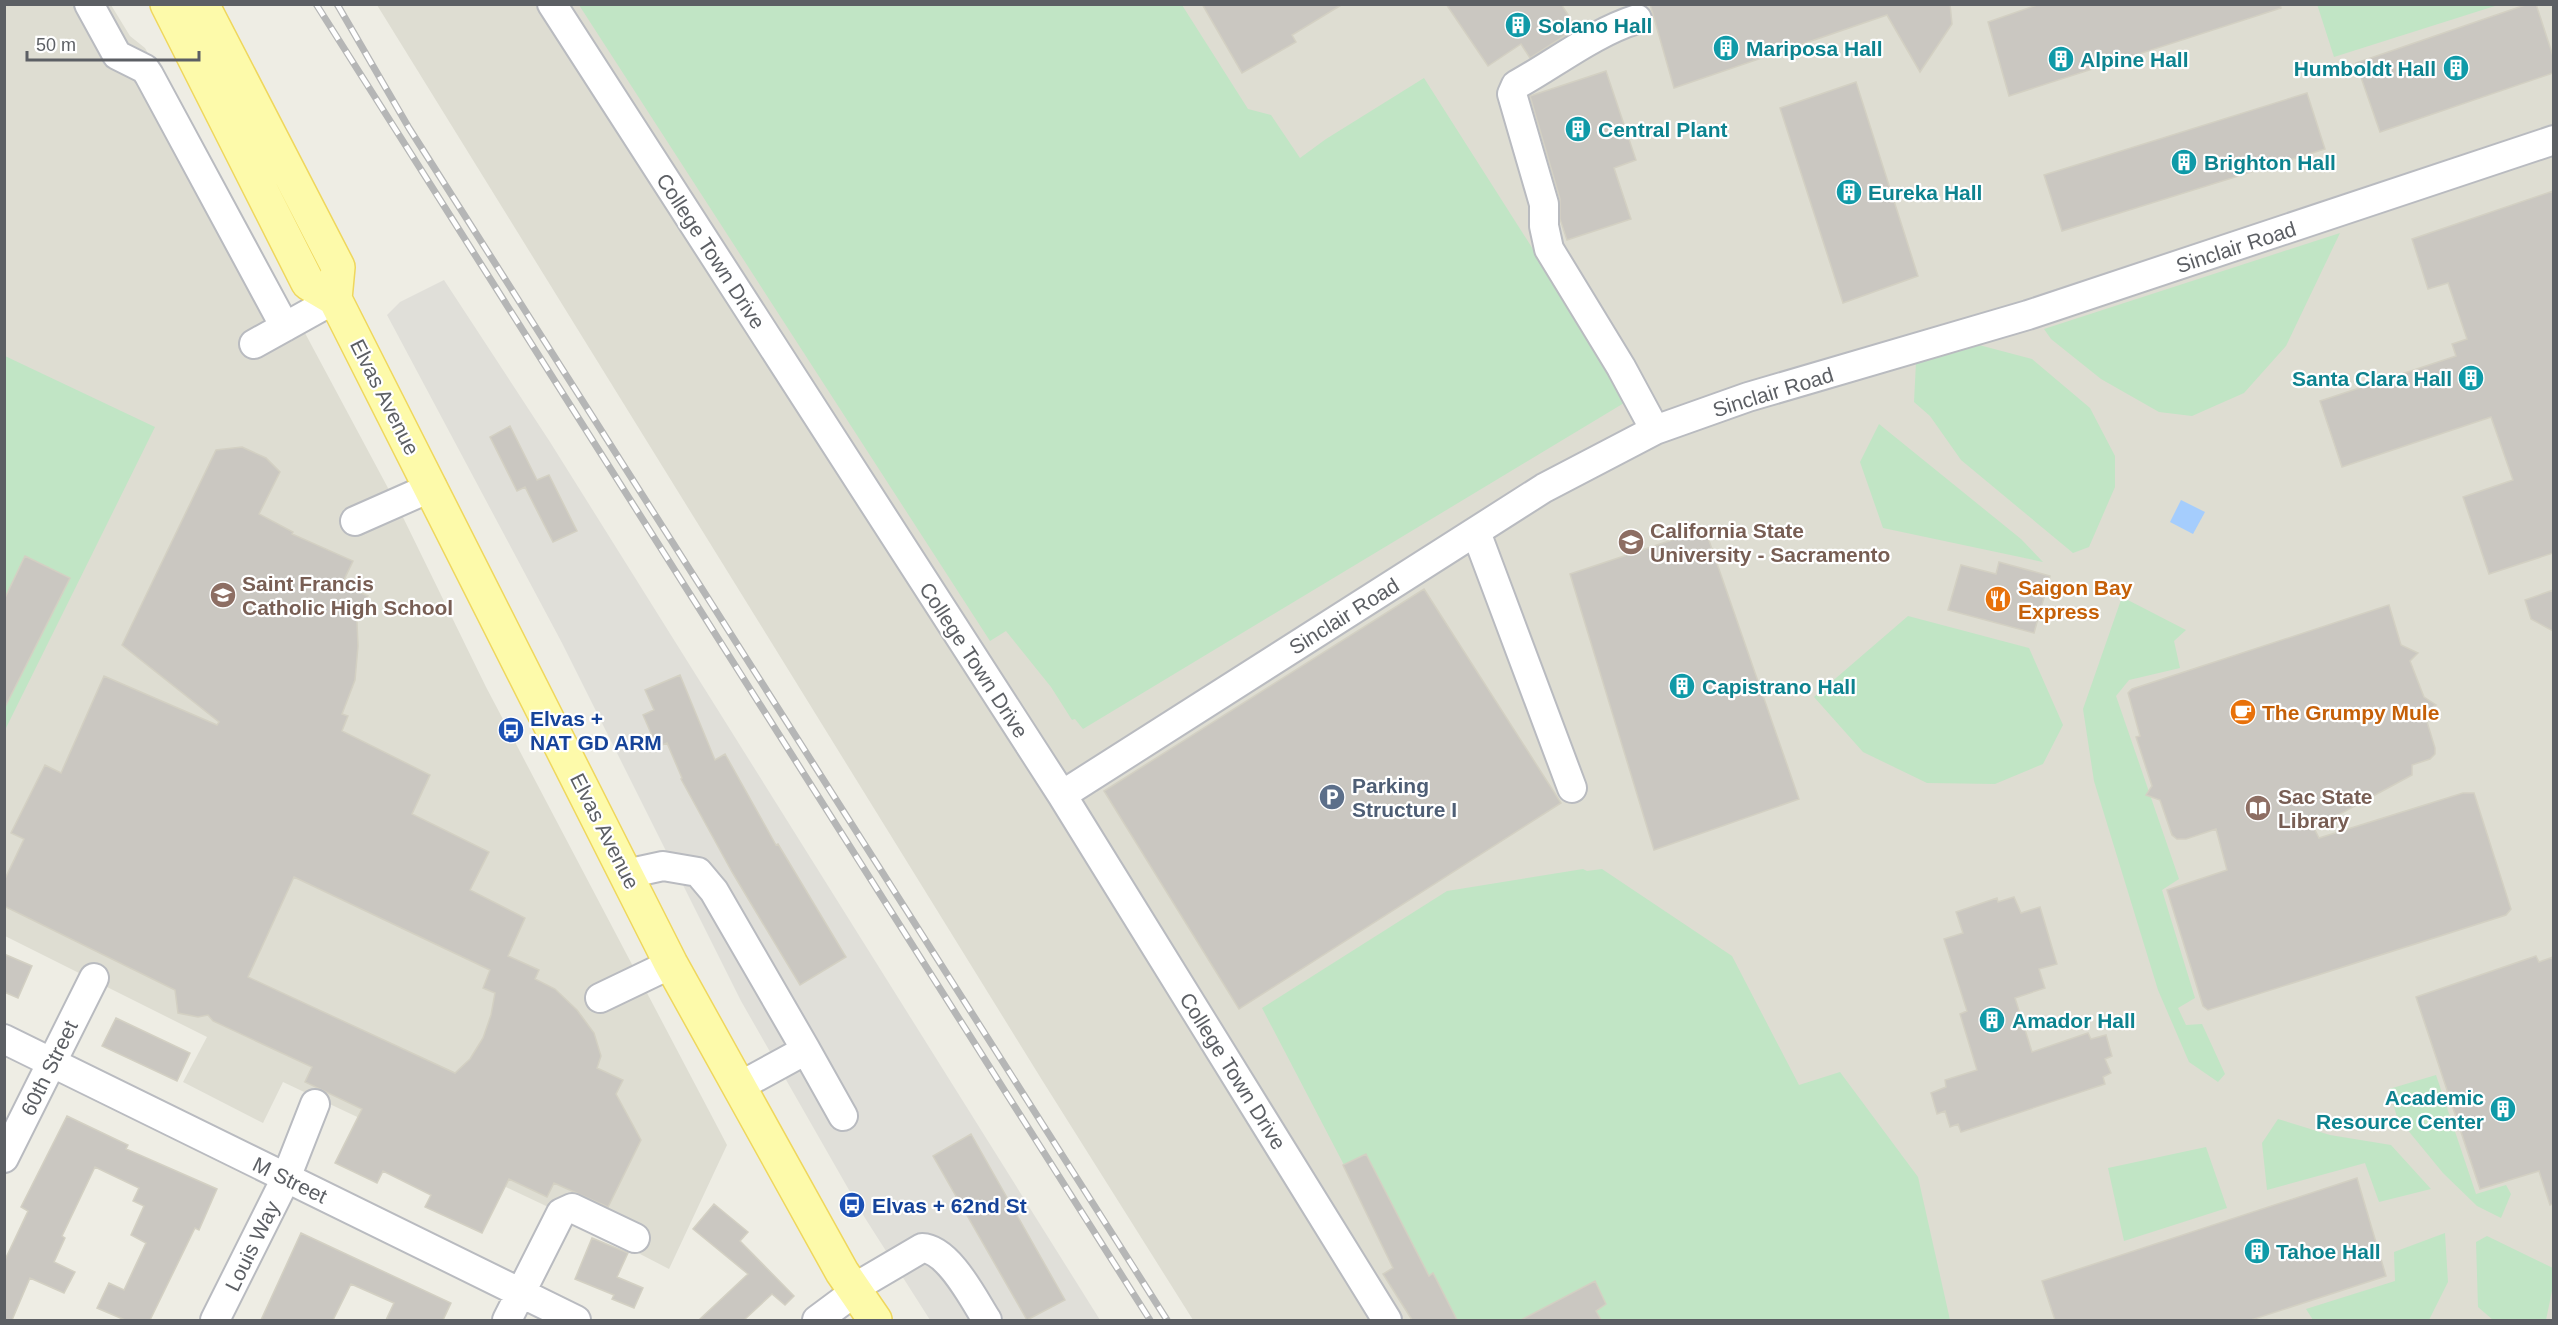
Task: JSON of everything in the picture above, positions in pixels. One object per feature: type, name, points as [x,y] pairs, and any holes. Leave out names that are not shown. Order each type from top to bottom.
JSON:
[{"type":"main road","points":[[167,4],[308,283],[335,299],[338,267],[202,4]]},
{"type":"main road","name":"Elvas Avenue","points":[[335,299],[671,964],[842,1272],[875,1320]]},
{"type":"street","points":[[89,4],[117,54],[145,69],[285,327]]},
{"type":"street","name":"College Town Drive","points":[[552,4],[1062,795],[1387,1320]]},
{"type":"street","points":[[1637,19],[1616,26],[1516,85],[1512,94],[1544,204],[1544,226],[1549,249],[1621,367],[1655,430]]},
{"type":"street","name":"Sinclair Road","points":[[1062,795],[1544,488],[1655,430],[1748,397],[2028,315],[2553,140]]},
{"type":"street","points":[[254,344],[335,299]]},
{"type":"street","points":[[355,521],[432,487]]},
{"type":"street","points":[[1476,532],[1572,788]]},
{"type":"street","points":[[626,874],[663,866],[698,872],[714,891],[843,1116]]},
{"type":"street","points":[[600,998],[671,964]]},
{"type":"street","name":"60th Street","points":[[4,1158],[94,978]]},
{"type":"street","name":"M Street","points":[[4,1039],[576,1320]]},
{"type":"street","points":[[740,1086],[806,1050]]},
{"type":"street","name":"Louis Way","points":[[215,1320],[286,1178],[315,1104]]},
{"type":"street","points":[[507,1320],[561,1214],[572,1208],[635,1238]]},
{"type":"street","points":[[817,1320],[855,1289],[922,1248],[938,1254],[954,1269],[987,1320]]},
{"type":"shaded area","name":"Saint Francis Catholic High School","points":[[4,5],[111,5],[130,36],[145,48],[298,320],[396,503],[486,687],[727,1145],[669,1269],[561,1213],[283,1082],[263,1123],[183,1082],[207,1037],[5,936]]},
{"type":"shaded area","name":"California State University - Sacramento","points":[[377,5],[2553,5],[2553,1320],[1193,1320]]},
{"type":"shaded area","points":[[444,280],[550,442],[1100,1320],[930,1320],[865,1218],[741,1001],[562,643],[387,315],[400,302]]},
{"type":"green space","points":[[2317,4],[2498,4],[2498,5],[2334,57]]},
{"type":"green space","points":[[579,5],[1182,5],[1248,109],[1271,115],[1300,158],[1326,139],[1424,78],[1629,400],[1083,729],[1075,719],[1072,720],[1051,687],[1006,631],[990,641]]},
{"type":"green space","points":[[2340,233],[2286,346],[2244,393],[2192,416],[2159,412],[2101,379],[2051,339],[2044,329]]},
{"type":"green space","points":[[1979,345],[2032,359],[2090,408],[2115,456],[2115,487],[2089,547],[2073,553],[1961,460],[1930,416],[1914,402],[1916,362]]},
{"type":"green space","points":[[5,356],[155,427],[5,730]]},
{"type":"green space","points":[[1879,424],[2021,539],[2043,562],[1883,528],[1860,462]]},
{"type":"green space","points":[[2122,597],[2186,630],[2174,641],[2180,668],[2129,680],[2116,696],[2179,879],[2162,890],[2195,998],[2178,1008],[2186,1025],[2202,1024],[2225,1074],[2218,1082],[2189,1062],[2158,990],[2094,781],[2083,709]]},
{"type":"green space","points":[[1908,616],[2029,648],[2063,725],[2043,764],[1995,784],[1927,783],[1863,752],[1814,697]]},
{"type":"green space","points":[[1583,869],[1587,871],[1602,869],[1732,956],[1799,1085],[1840,1072],[1918,1177],[1950,1320],[1425,1320],[1262,1008],[1447,891]]},
{"type":"green space","points":[[2436,1075],[2476,1194],[2506,1185],[2511,1194],[2501,1218],[2477,1206],[2443,1173],[2397,1117],[2389,1089]]},
{"type":"green space","points":[[2278,1119],[2330,1135],[2391,1145],[2431,1189],[2379,1202],[2365,1163],[2267,1190],[2262,1143]]},
{"type":"green space","points":[[2206,1147],[2227,1208],[2124,1241],[2108,1168]]},
{"type":"green space","points":[[2445,1233],[2448,1282],[2429,1320],[2313,1320],[2306,1309],[2395,1281],[2394,1252]]},
{"type":"green space","points":[[2487,1236],[2553,1268],[2553,1286],[2546,1320],[2493,1320],[2478,1307],[2476,1242]]},
{"type":"water","points":[[2181,500],[2205,512],[2193,534],[2170,522]]},
{"type":"building","points":[[1202,4],[1343,4],[1292,35],[1296,42],[1242,73]]},
{"type":"building","name":"Solano Hall","points":[[1446,4],[1561,4],[1577,28],[1530,58],[1521,44],[1488,66]]},
{"type":"building","name":"Mariposa Hall","points":[[1650,4],[1950,4],[1952,24],[1920,72],[1887,15],[1674,88]]},
{"type":"building","name":"Alpine Hall","points":[[2040,4],[2280,4],[2281,8],[2009,96],[1988,22]]},
{"type":"building","name":"Humboldt Hall","points":[[2528,4],[2536,4],[2553,56],[2553,73],[2380,132],[2356,63]]},
{"type":"building","name":"Central Plant","points":[[1606,71],[1636,160],[1614,168],[1631,219],[1567,240],[1560,219],[1560,199],[1530,96]]},
{"type":"building","name":"Eureka Hall","points":[[1856,82],[1918,276],[1843,303],[1780,108]]},
{"type":"building","name":"Brighton Hall","points":[[2307,93],[2325,149],[2062,231],[2044,175]]},
{"type":"building","name":"Santa Clara Hall","points":[[2553,191],[2553,553],[2489,574],[2463,497],[2513,480],[2491,417],[2342,467],[2320,401],[2456,356],[2452,344],[2467,339],[2448,283],[2428,289],[2412,239]]},
{"type":"building","points":[[510,426],[537,480],[549,475],[577,531],[553,542],[525,487],[517,491],[490,437]]},
{"type":"building","points":[[242,447],[266,458],[280,472],[259,514],[293,532],[292,534],[353,561],[342,584],[368,596],[357,622],[358,646],[355,680],[342,714],[348,716],[342,731],[430,775],[412,814],[489,852],[470,890],[525,918],[508,956],[539,970],[535,979],[555,989],[577,1010],[594,1033],[601,1056],[597,1068],[623,1080],[616,1094],[641,1140],[608,1207],[554,1183],[547,1197],[509,1179],[482,1233],[425,1207],[431,1195],[383,1171],[377,1183],[335,1163],[362,1109],[305,1082],[312,1067],[213,1021],[208,1015],[198,1017],[178,1013],[175,990],[4,906],[4,881],[24,839],[11,833],[45,765],[61,773],[104,676],[217,725],[219,722],[122,645],[216,450]],"holes":[[[294,877],[490,970],[483,988],[495,993],[491,1015],[483,1038],[470,1059],[455,1073],[248,977]]]},
{"type":"building","name":"Capistrano Hall","points":[[1705,529],[1799,799],[1654,850],[1570,574]]},
{"type":"building","points":[[25,556],[70,578],[4,709],[4,600]]},
{"type":"building","name":"Saigon Bay Express","points":[[1999,562],[2050,576],[2034,633],[1948,610],[1961,565],[1996,574]]},
{"type":"building","name":"Parking Structure I","points":[[1424,589],[1561,803],[1239,1009],[1104,791]]},
{"type":"building","points":[[2553,590],[2553,631],[2531,619],[2525,600]]},
{"type":"building","name":"Sac State Library","points":[[2389,605],[2401,645],[2418,653],[2410,661],[2424,697],[2436,705],[2424,712],[2435,754],[2430,759],[2412,765],[2412,775],[2314,828],[2319,838],[2463,793],[2474,793],[2511,909],[2506,915],[2208,1010],[2203,1006],[2167,890],[2227,870],[2216,829],[2186,839],[2177,839],[2172,835],[2160,800],[2146,795],[2152,786],[2136,737],[2140,736],[2128,693],[2132,689]]},
{"type":"building","points":[[680,675],[715,760],[725,754],[776,845],[778,844],[846,957],[800,985],[732,872],[681,779],[667,743],[657,747],[643,715],[654,710],[645,690]]},
{"type":"building","name":"Amador Hall","points":[[2014,897],[2021,913],[2040,907],[2057,964],[2039,969],[2045,988],[2015,998],[2032,1052],[2088,1033],[2091,1039],[2106,1035],[2112,1056],[2105,1059],[2111,1073],[2103,1077],[2105,1084],[1961,1132],[1958,1124],[1950,1127],[1945,1111],[1937,1114],[1931,1093],[1946,1087],[1945,1080],[1977,1070],[1960,1014],[1967,1011],[1944,939],[1963,933],[1956,912],[1997,898],[1998,902]]},
{"type":"building","points":[[4,954],[32,966],[18,998],[4,992]]},
{"type":"building","name":"Academic Resource Center","points":[[2536,956],[2539,962],[2553,957],[2553,1204],[2550,1205],[2539,1171],[2480,1189],[2416,997]]},
{"type":"building","points":[[116,1018],[190,1053],[177,1081],[102,1046]]},
{"type":"building","points":[[67,1116],[128,1145],[126,1149],[217,1189],[199,1230],[195,1228],[150,1320],[125,1320],[97,1308],[109,1283],[124,1290],[146,1243],[131,1235],[144,1206],[133,1201],[139,1188],[95,1167],[62,1236],[65,1238],[54,1262],[75,1272],[64,1293],[30,1278],[12,1320],[4,1320],[4,1262],[28,1211],[21,1207]]},
{"type":"building","points":[[971,1134],[1065,1300],[1027,1320],[933,1156]]},
{"type":"building","points":[[1366,1154],[1429,1276],[1433,1273],[1457,1320],[1412,1320],[1383,1274],[1393,1268],[1343,1165]]},
{"type":"building","name":"Tahoe Hall","points":[[2357,1178],[2386,1276],[2251,1320],[2055,1320],[2042,1281]]},
{"type":"building","points":[[714,1204],[748,1232],[740,1241],[794,1296],[785,1305],[772,1294],[744,1320],[699,1320],[748,1274],[693,1229]]},
{"type":"building","points":[[301,1233],[451,1303],[443,1320],[386,1320],[394,1303],[351,1284],[333,1320],[261,1320]]},
{"type":"building","points":[[592,1238],[628,1253],[617,1277],[643,1288],[634,1308],[612,1299],[614,1295],[575,1279]]},
{"type":"building","points":[[1595,1281],[1606,1304],[1596,1311],[1601,1320],[1521,1320]]},
{"type":"railway","points":[[316,4],[1150,1320]]},
{"type":"railway","points":[[337,4],[409,128],[1167,1320]]},
{"type":"place","name":"Solano Hall","points":[[1518,25]]},
{"type":"place","name":"Mariposa Hall","points":[[1726,48]]},
{"type":"place","name":"Alpine Hall","points":[[2061,59]]},
{"type":"place","name":"Humboldt Hall","points":[[2456,68]]},
{"type":"place","name":"Central Plant","points":[[1578,129]]},
{"type":"place","name":"Brighton Hall","points":[[2184,162]]},
{"type":"place","name":"Eureka Hall","points":[[1849,192]]},
{"type":"place","name":"Santa Clara Hall","points":[[2471,378]]},
{"type":"place","name":"California State University - Sacramento","points":[[1631,542]]},
{"type":"place","name":"Saint Francis Catholic High School","points":[[223,595]]},
{"type":"place","name":"Saigon Bay Express","points":[[1998,599]]},
{"type":"place","name":"Capistrano Hall","points":[[1682,686]]},
{"type":"place","name":"The Grumpy Mule","points":[[2243,712]]},
{"type":"place","name":"Elvas + NAT GD ARM","points":[[511,730]]},
{"type":"place","name":"Parking Structure I","points":[[1332,797]]},
{"type":"place","name":"Sac State Library","points":[[2258,808]]},
{"type":"place","name":"Amador Hall","points":[[1992,1020]]},
{"type":"place","name":"Academic Resource Center","points":[[2503,1109]]},
{"type":"place","name":"Elvas + 62nd St","points":[[852,1205]]},
{"type":"place","name":"Tahoe Hall","points":[[2257,1251]]}]
